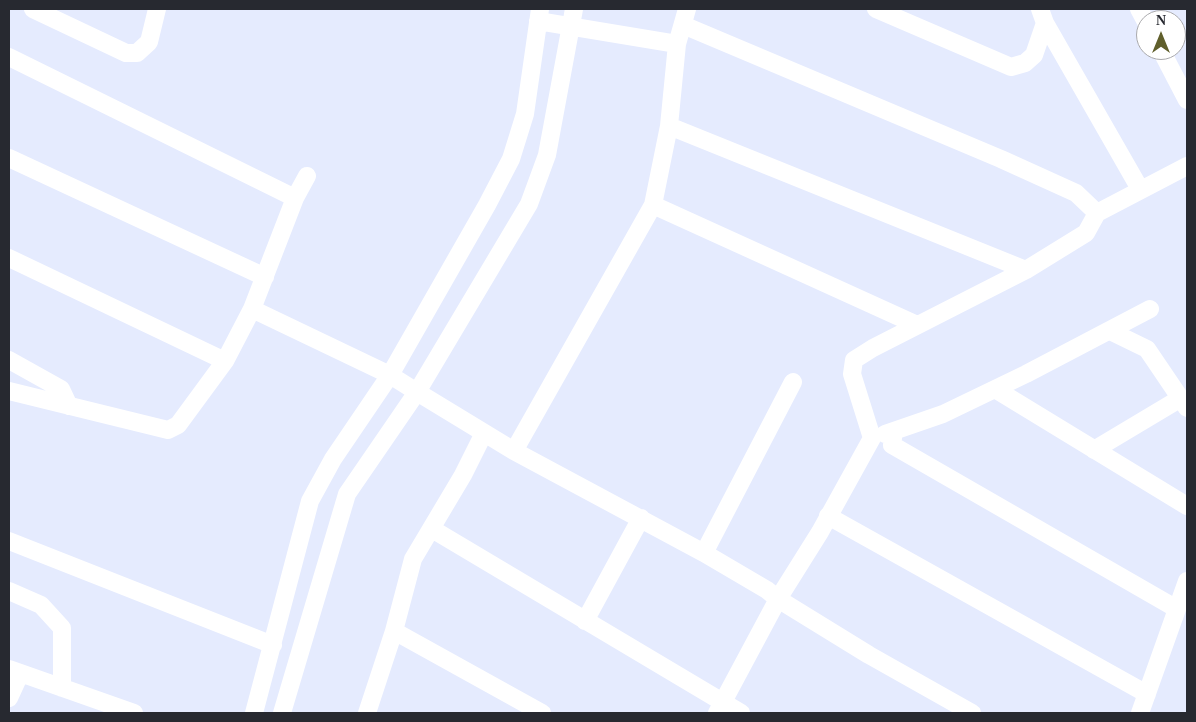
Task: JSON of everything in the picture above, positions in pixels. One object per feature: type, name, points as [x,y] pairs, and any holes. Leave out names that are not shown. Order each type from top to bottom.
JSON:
[{"type":"street","points":[[33,9],[126,53],[137,53],[148,42],[157,9]]},
{"type":"street","points":[[282,713],[347,494],[417,392],[529,204],[548,155],[574,9]]},
{"type":"street","points":[[876,9],[1011,67],[1025,63],[1034,55],[1043,16]]},
{"type":"street","points":[[254,713],[310,501],[333,459],[390,375],[487,205],[511,159],[525,114],[539,15],[570,28],[677,44]]},
{"type":"street","points":[[1043,16],[1140,189]]},
{"type":"street","points":[[514,451],[653,205],[669,126],[677,44],[685,17],[1076,193],[1096,213]]},
{"type":"street","points":[[9,57],[295,198]]},
{"type":"street","points":[[1166,60],[1187,100]]},
{"type":"street","points":[[669,126],[1026,270]]},
{"type":"street","points":[[9,158],[265,277]]},
{"type":"street","points":[[872,438],[852,374],[854,360],[917,325],[1026,270],[1086,233],[1096,213],[1187,166]]},
{"type":"street","points":[[9,391],[168,430],[178,425],[225,361],[252,309],[295,198],[307,176]]},
{"type":"street","points":[[653,205],[917,325]]},
{"type":"street","points":[[9,258],[225,361]]},
{"type":"street","points":[[252,309],[390,375],[514,451],[704,553],[767,590],[778,599],[869,655],[972,713]]},
{"type":"street","points":[[720,708],[778,599],[872,438],[943,414],[1150,309]]},
{"type":"street","points":[[1094,450],[1184,403],[1147,349],[1110,330]]},
{"type":"street","points":[[9,360],[61,390],[69,406]]},
{"type":"street","points":[[704,553],[794,382]]},
{"type":"street","points":[[995,389],[1187,506]]},
{"type":"street","points":[[894,431],[892,445],[1178,609]]},
{"type":"street","points":[[366,713],[394,631],[413,559],[463,475],[484,433]]},
{"type":"street","points":[[828,516],[1147,694]]},
{"type":"street","points":[[585,621],[641,518]]},
{"type":"street","points":[[432,528],[585,621],[720,708],[741,713]]},
{"type":"street","points":[[9,541],[273,644]]},
{"type":"street","points":[[1140,713],[1187,581]]},
{"type":"street","points":[[9,591],[41,605],[62,628],[62,688]]},
{"type":"street","points":[[394,631],[542,713]]},
{"type":"street","points":[[9,698],[15,671],[134,713]]}]
